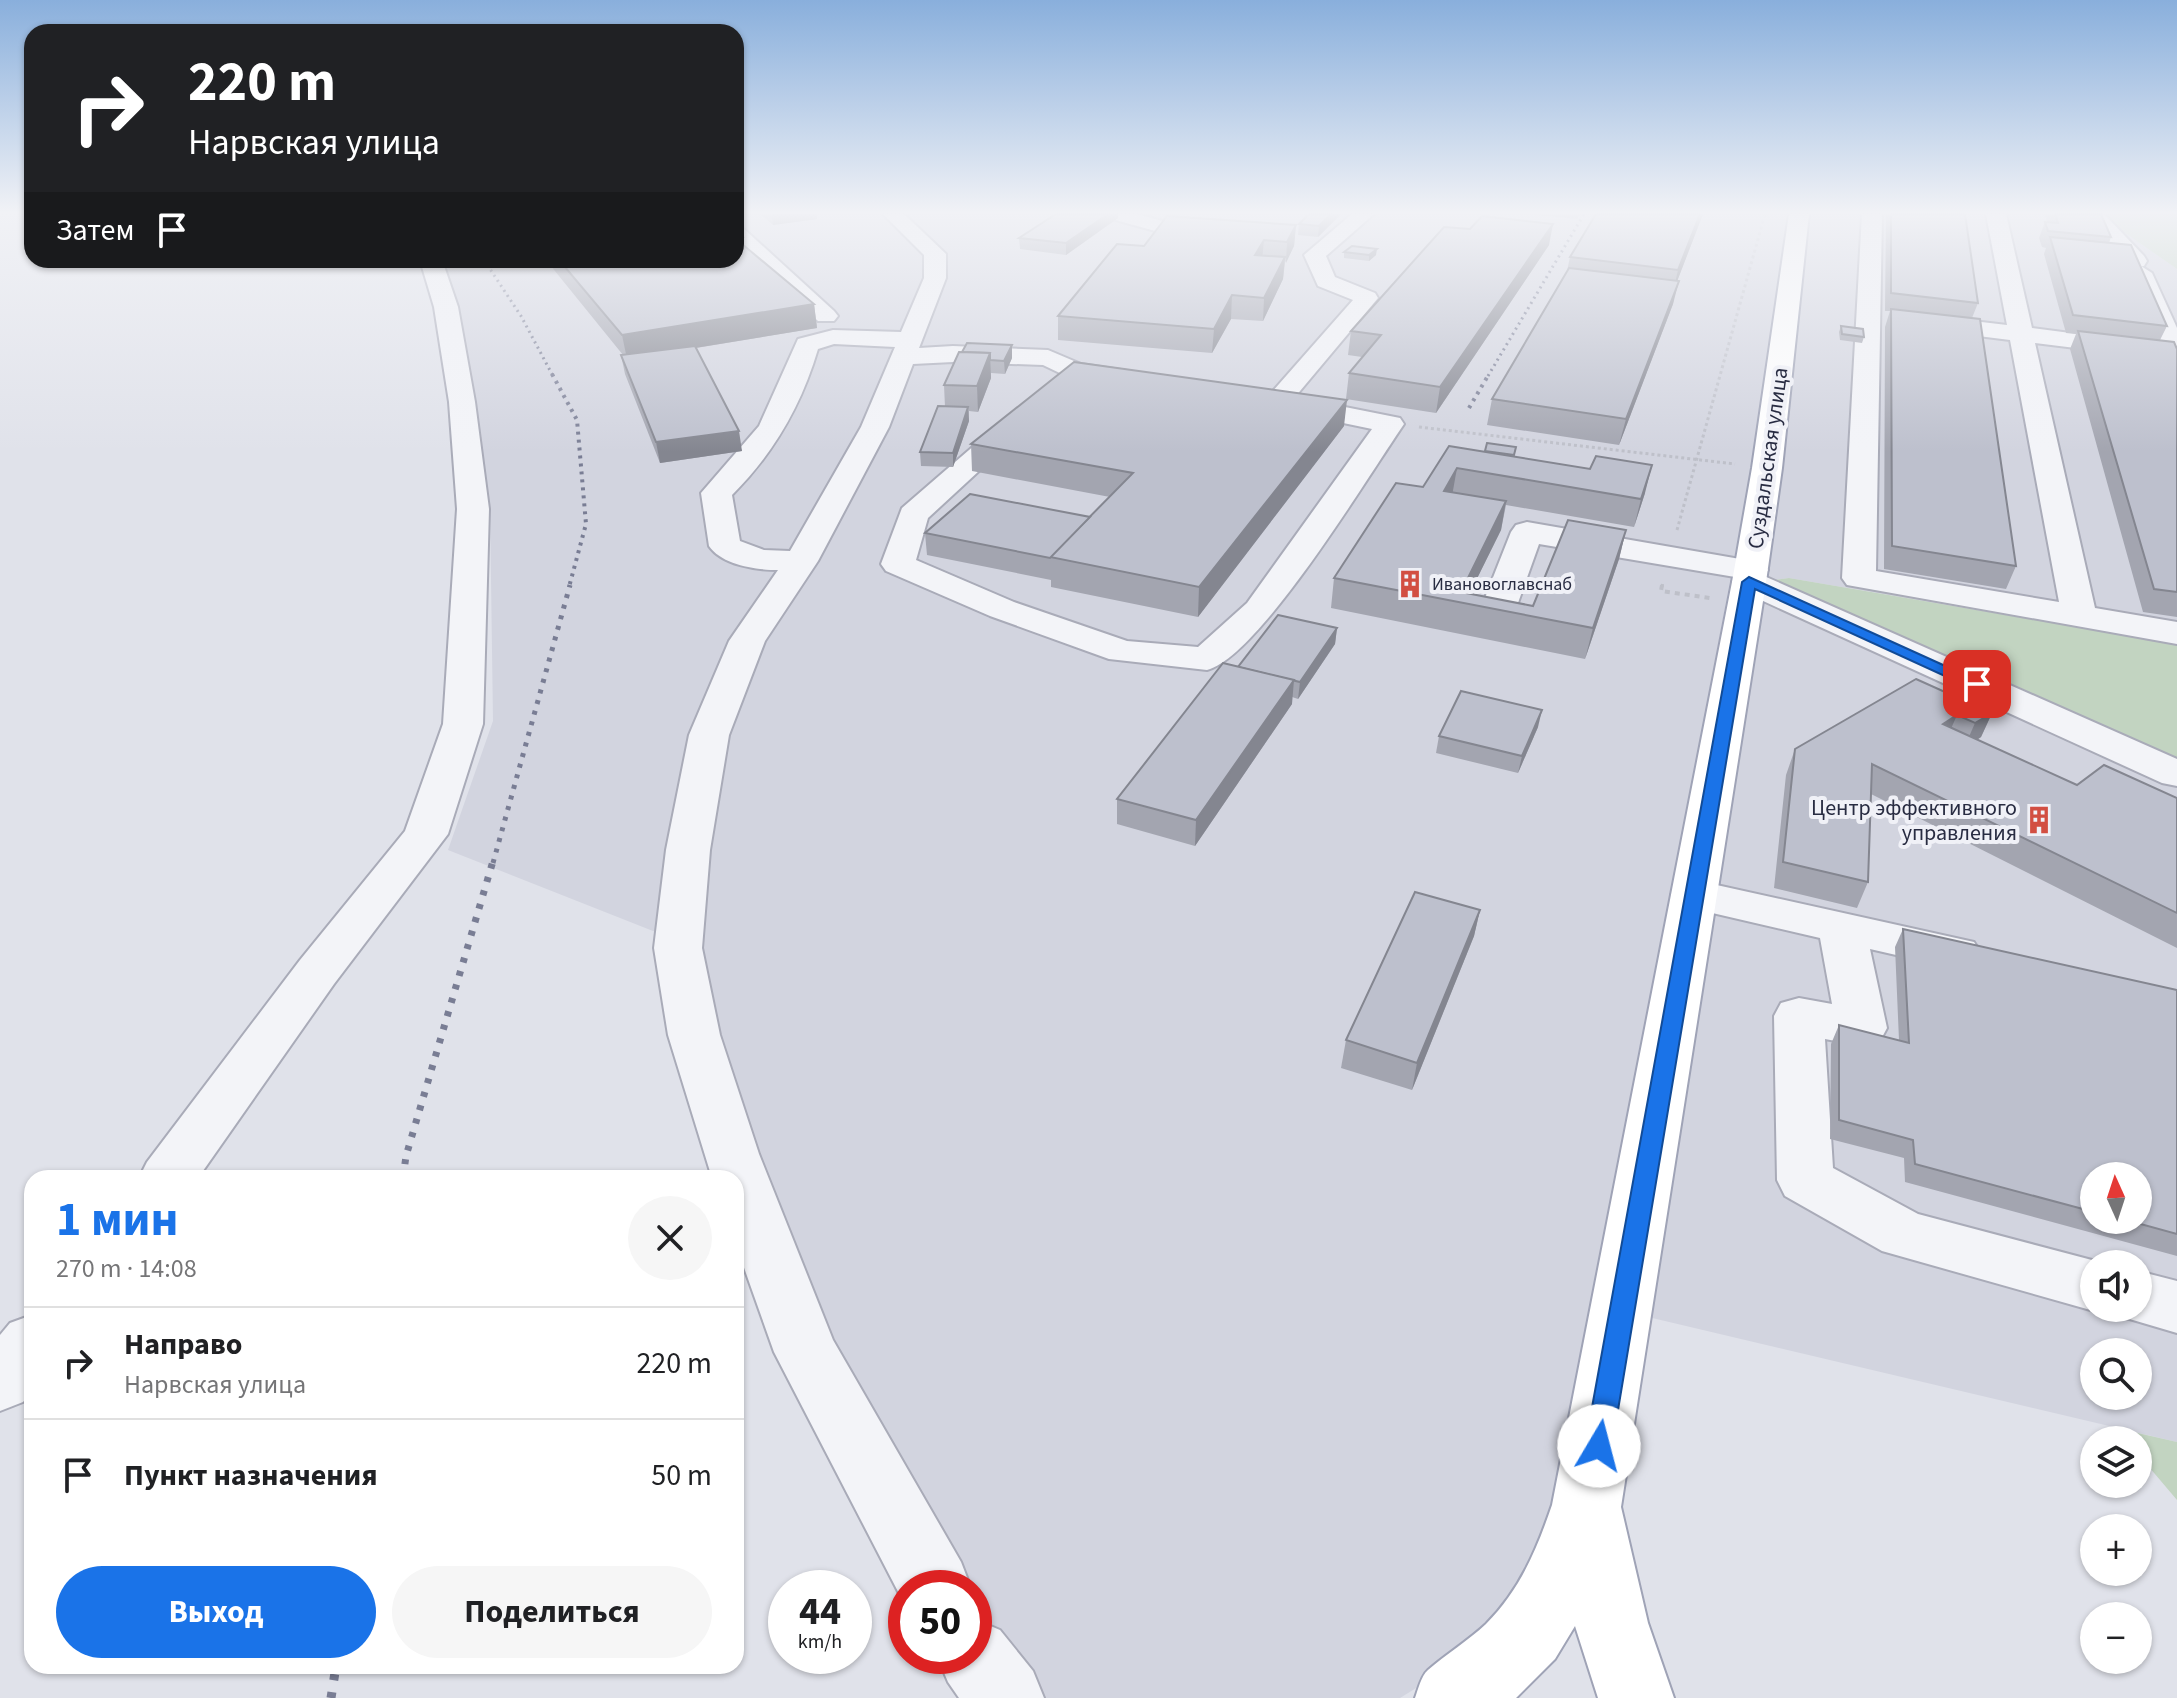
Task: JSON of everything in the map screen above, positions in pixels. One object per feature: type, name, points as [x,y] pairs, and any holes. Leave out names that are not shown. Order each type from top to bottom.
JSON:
[{"type":"main road","name":"Суздальская улица","points":[[1453,1698],[1506,1657],[1542,1618],[1560,1583],[1587,1505],[1750,576],[1789,293]]},
{"type":"main road","name":"Суздальская улица","points":[[1587,1505],[1611,1623],[1636,1698]]},
{"type":"street","points":[[173,1170],[317,972],[426,834],[463,724],[473,509],[462,402],[440,293]]},
{"type":"street","points":[[802,293],[826,316]]},
{"type":"street","points":[[737,1170],[694,1035],[678,948],[688,850],[709,735],[747,641],[801,561],[875,427],[929,293]]},
{"type":"street","points":[[1277,401],[1367,298],[1356,293]]},
{"type":"street","points":[[1869,293],[1859,578],[2177,633]]},
{"type":"street","points":[[2013,293],[2079,616]]},
{"type":"street","points":[[2150,293],[2176,354]]},
{"type":"street","points":[[1868,316],[2176,354]]},
{"type":"street","points":[[801,561],[759,560],[725,546],[716,493],[745,466],[773,428],[791,395],[807,344],[833,337],[953,354],[1049,381],[1153,383]]},
{"type":"street","points":[[1049,381],[913,515],[898,564],[1002,609],[1122,651],[1207,659],[1259,610],[1390,424],[1246,397]]},
{"type":"street","points":[[1500,620],[1495,618],[1527,532],[1750,576],[2177,774]]},
{"type":"street","points":[[1694,895],[1994,961]]},
{"type":"street","points":[[1841,927],[1862,1028],[1799,1016],[1805,1180],[1903,1234],[2080,1281]]},
{"type":"street","points":[[744,1188],[806,1352],[925,1570]]},
{"type":"street","points":[[2152,1301],[2177,1307]]},
{"type":"street","points":[[0,1382],[24,1353]]},
{"type":"street","points":[[988,1674],[1006,1698]]},
{"type":"path","points":[[1699,459],[1744,293]]},
{"type":"path","points":[[1390,424],[1767,468]]},
{"type":"shaded area","points":[[447,293],[1784,293],[1548,1550],[1481,1648],[1400,1698],[1028,1698],[992,1647],[992,1570],[944,1570],[814,1348],[691,946],[448,850],[493,721],[490,507],[461,350]]},
{"type":"shaded area","points":[[1800,293],[2177,293],[2177,644],[1789,578],[1757,582]]},
{"type":"shaded area","points":[[1759,590],[2177,778],[2177,1442],[2152,1436],[2152,1426],[2109,1426],[1648,1317]]},
{"type":"green space","points":[[1789,578],[2177,644],[2177,770],[1757,582]]},
{"type":"green space","points":[[2152,1436],[2177,1442],[2177,1500],[2152,1471]]},
{"type":"building","points":[[587,293],[801,293],[814,304],[622,335]]},
{"type":"building","points":[[1077,293],[1266,293],[1264,298],[1232,295],[1214,329],[1058,316]]},
{"type":"building","points":[[1385,293],[1505,293],[1440,387],[1349,373],[1381,335],[1351,331]]},
{"type":"building","points":[[1554,293],[1674,293],[1626,419],[1492,399]]},
{"type":"building","points":[[1893,293],[1977,293],[1978,303]]},
{"type":"building","points":[[2067,293],[2152,293],[2167,326],[2073,315]]},
{"type":"building","points":[[1891,309],[1980,319],[2016,566],[1892,546]]},
{"type":"building","points":[[1841,326],[1863,329],[1864,337],[1842,334]]},
{"type":"building","points":[[2078,331],[2174,342],[2177,349],[2177,592],[2154,589]]},
{"type":"building","points":[[967,343],[1012,345],[1004,361],[990,360],[990,353],[962,352]]},
{"type":"building","points":[[695,346],[739,431],[656,442],[621,355]]},
{"type":"building","points":[[959,352],[990,353],[977,386],[944,385]]},
{"type":"building","points":[[1074,362],[1347,400],[1199,587],[1050,557],[1133,473],[971,444]]},
{"type":"building","points":[[938,406],[968,407],[953,453],[920,452]]},
{"type":"building","points":[[1487,443],[1516,447],[1514,455],[1485,451]]},
{"type":"building","points":[[1449,446],[1590,469],[1596,456],[1652,465],[1641,499],[1457,468],[1444,491],[1506,501],[1461,592],[1533,606],[1568,520],[1626,530],[1593,628],[1334,578],[1396,483],[1423,487]]},
{"type":"building","points":[[970,494],[1090,517],[1050,558],[925,533]]},
{"type":"building","points":[[1278,615],[1337,628],[1300,682],[1238,667]]},
{"type":"building","points":[[1223,663],[1294,680],[1196,820],[1117,799]]},
{"type":"building","name":"Центр эффективного управления","points":[[1916,679],[1992,713],[1975,723],[1957,715],[1943,724],[2077,785],[2104,765],[2177,798],[2177,913],[1872,764],[1868,882],[1783,862],[1795,749]]},
{"type":"building","points":[[1461,691],[1542,710],[1522,756],[1439,736]]},
{"type":"building","points":[[1415,892],[1480,910],[1417,1063],[1346,1040]]},
{"type":"building","points":[[1903,929],[2177,990],[2177,1234],[2152,1227],[2152,1162],[2080,1162],[2080,1208],[1915,1164],[1913,1140],[1839,1120],[1839,1025],[1909,1043]]},
{"type":"railway","points":[[506,293],[553,376]]},
{"type":"railway","points":[[1488,376],[1537,293]]},
{"type":"railway","points":[[552,374],[577,420],[586,524],[569,587]]},
{"type":"railway","points":[[1469,408],[1489,374]]},
{"type":"railway","points":[[493,863],[570,585]]},
{"type":"railway","points":[[404,1170],[493,861]]},
{"type":"railway","points":[[331,1698],[335,1674]]},
{"type":"place","name":"Ивановоглавснаб","points":[[1410,584]]},
{"type":"place","name":"Центр эффективного управления","points":[[2039,820]]},
{"type":"route","points":[[1599,1446],[1749,582],[1977,684]]}]
